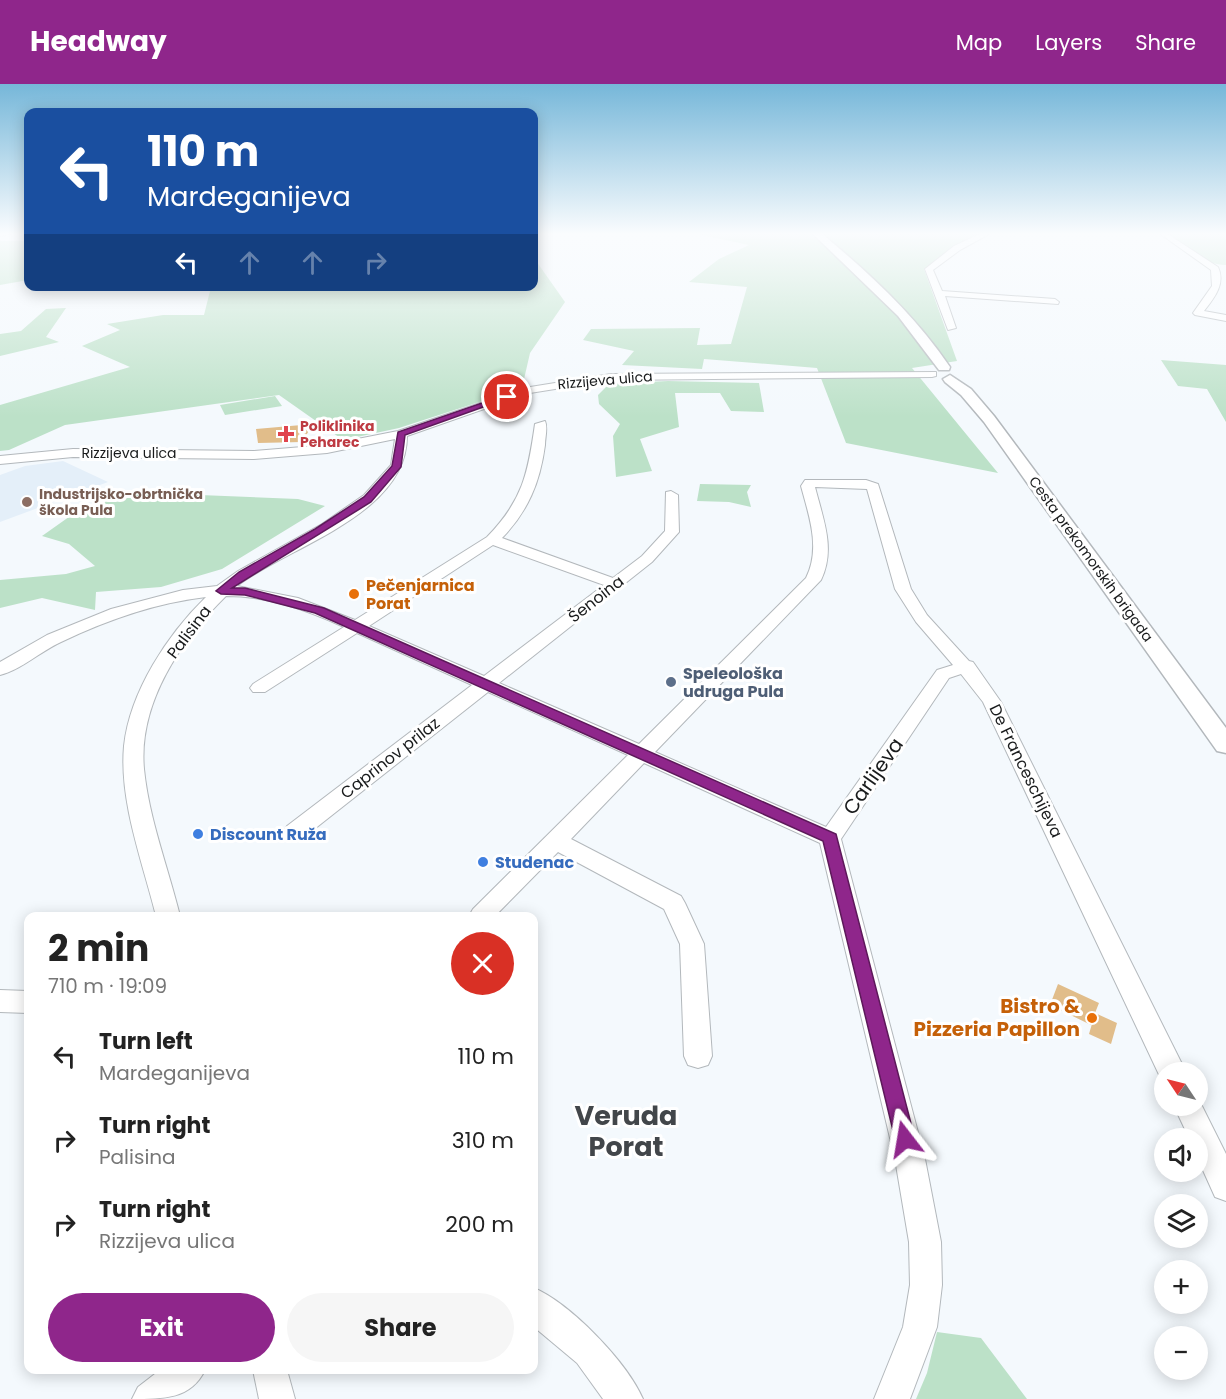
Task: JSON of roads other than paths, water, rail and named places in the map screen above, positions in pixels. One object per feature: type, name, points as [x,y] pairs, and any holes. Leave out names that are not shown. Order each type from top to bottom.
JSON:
[{"type":"main road","name":"Cesta prekomorskih brigada","points":[[881,294],[936,354],[942,373],[966,392],[989,418],[1226,745]]},
{"type":"street","points":[[939,294],[949,313],[951,328]]},
{"type":"street","points":[[956,294],[1055,302]]},
{"type":"street","points":[[1210,294],[1198,313],[1226,318]]},
{"type":"street","name":"Rizzijeva ulica","points":[[0,460],[103,452],[291,453],[401,434],[528,390],[611,377],[942,373]]},
{"type":"street","points":[[259,688],[492,540],[508,524],[529,495],[534,481],[541,424]]},
{"type":"street","name":"Palisina","points":[[167,912],[136,776],[134,747],[152,686],[196,619],[221,591],[242,574],[319,531],[367,500],[396,467],[401,434]]},
{"type":"street","name":"De Franceschijeva","points":[[641,754],[813,580],[820,569],[822,549],[808,486],[810,483],[866,484],[873,487],[903,590],[925,620],[967,666],[993,702],[1167,1062]]},
{"type":"street","name":"Šenoina","points":[[486,684],[647,559],[671,534],[673,524],[671,495]]},
{"type":"street","points":[[492,540],[616,584]]},
{"type":"street","points":[[0,670],[65,634],[121,612],[172,598],[221,591],[245,591],[300,604],[356,626],[830,838],[910,1158],[926,1251],[921,1326],[892,1399]]},
{"type":"street","name":"Carlijeva","points":[[830,838],[943,674],[967,666]]},
{"type":"street","name":"Caprinov prilaz","points":[[295,832],[486,684]]},
{"type":"street","points":[[485,912],[641,754]]},
{"type":"street","points":[[556,841],[673,903],[692,944],[698,1056]]},
{"type":"street","points":[[0,1001],[24,1002]]},
{"type":"street","points":[[1193,1116],[1226,1186]]},
{"type":"street","points":[[538,1308],[589,1351],[625,1399]]},
{"type":"street","points":[[150,1399],[183,1374]]},
{"type":"street","points":[[271,1374],[277,1399]]},
{"type":"place","name":"Poliklinika Peharec","points":[[286,434]]},
{"type":"place","name":"Industrijsko-obrtnička škola Pula","points":[[27,502]]},
{"type":"place","name":"Pečenjarnica Porat","points":[[354,594]]},
{"type":"place","name":"Speleološka udruga Pula","points":[[671,682]]},
{"type":"place","name":"Discount Ruža","points":[[198,834]]},
{"type":"place","name":"Studenac","points":[[483,862]]},
{"type":"place","name":"Bistro & Pizzeria Papillon","points":[[1092,1018]]},
{"type":"district","name":"Veruda Porat","points":[[626,1130]]}]
